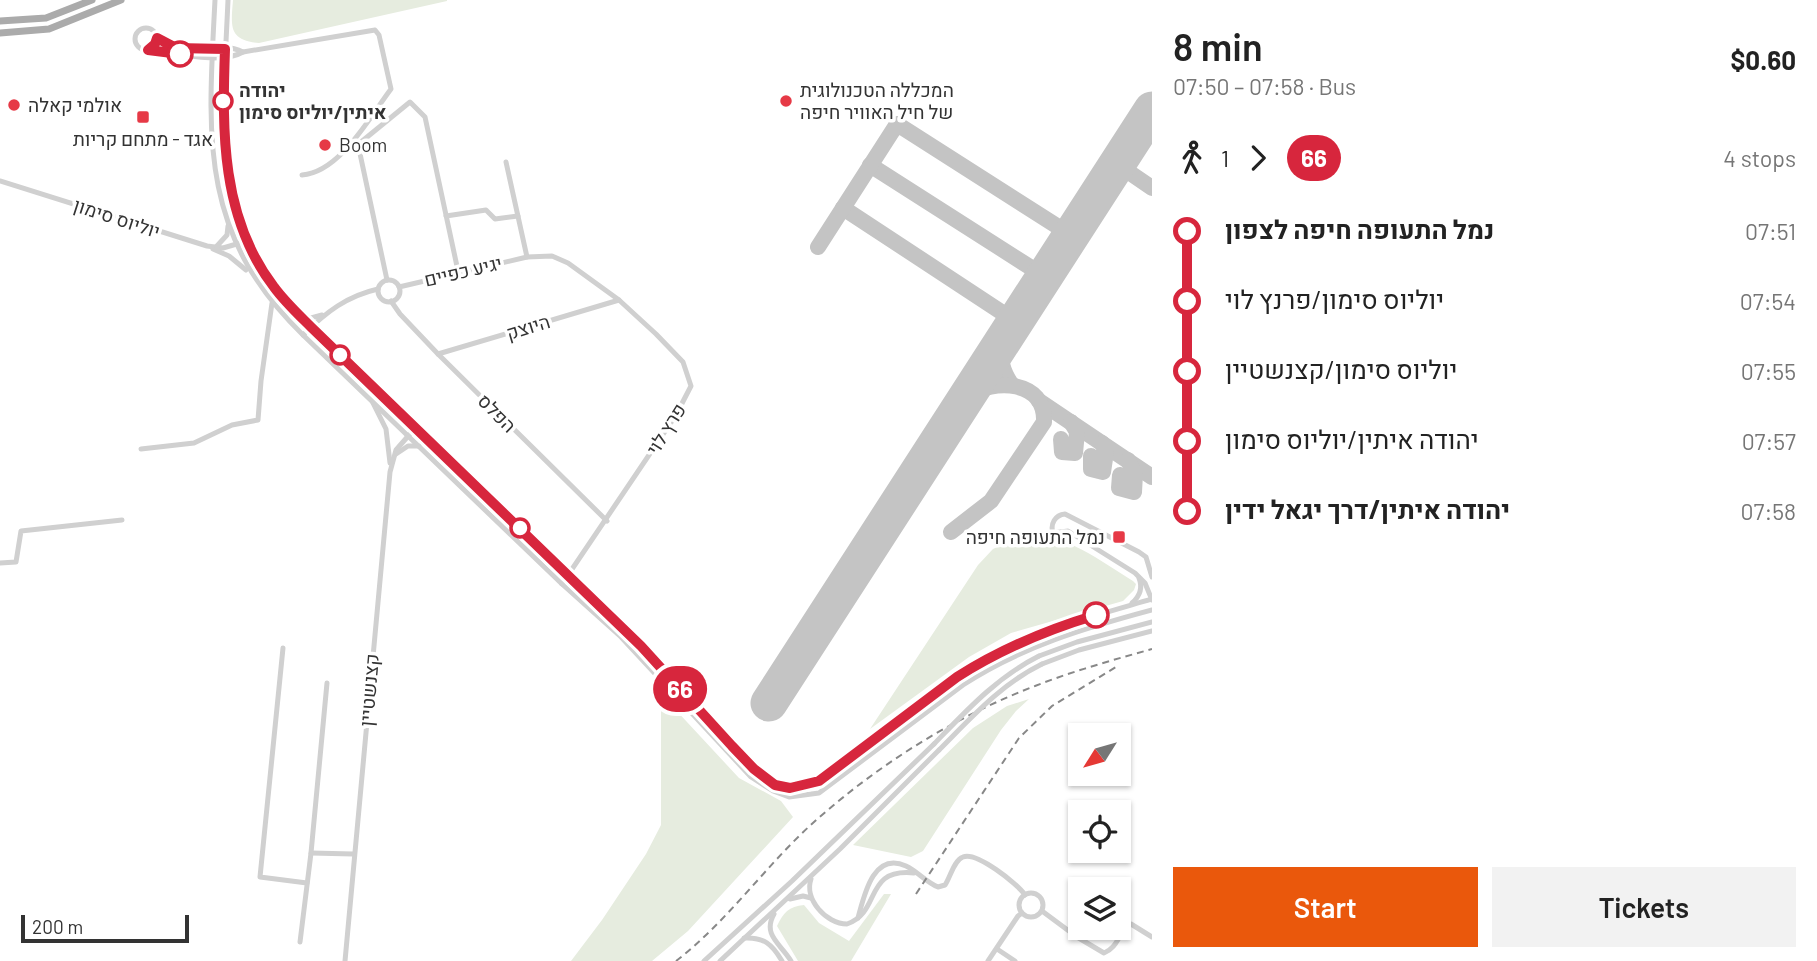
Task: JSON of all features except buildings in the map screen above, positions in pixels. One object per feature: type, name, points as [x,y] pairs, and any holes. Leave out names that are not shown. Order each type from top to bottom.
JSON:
[{"type":"main road","points":[[0,21],[46,18],[92,0]]},
{"type":"main road","points":[[0,33],[49,29],[121,0]]},
{"type":"street","points":[[215,0],[211,141],[216,175],[235,245],[253,277],[272,303],[303,335],[643,660],[751,777],[773,791],[789,797],[809,796],[825,789],[987,669],[1052,640],[1152,610]]},
{"type":"street","points":[[228,0],[223,118],[226,165],[247,241],[268,279],[311,327],[582,587],[641,646],[754,769],[775,785],[790,788],[811,784],[823,778],[957,677],[1002,651],[1048,631],[1152,599],[1138,575],[1068,531],[1053,533],[1052,526],[1058,515],[1065,514],[1135,549],[1146,557],[1152,577]]},
{"type":"street","points":[[243,52],[200,47],[176,48],[157,38],[152,29],[144,28],[138,31],[135,38],[138,46],[148,50],[225,57],[368,30],[375,30],[379,35],[391,89],[340,156],[326,169],[302,175]]},
{"type":"street","points":[[200,47],[214,30]]},
{"type":"street","points":[[148,50],[157,38]]},
{"type":"street","points":[[387,280],[359,149],[360,142],[410,103],[425,117],[458,271]]},
{"type":"street","points":[[506,162],[527,257]]},
{"type":"street","name":"יוליוס סימון","points":[[0,181],[211,247],[247,241]]},
{"type":"street","points":[[446,216],[486,209],[495,219],[518,216]]},
{"type":"street","points":[[227,219],[227,235],[211,247],[229,256],[253,277]]},
{"type":"street","name":"פרץ לוי","points":[[527,257],[552,256],[569,263],[619,300],[683,362],[691,386],[676,415],[607,521],[562,584]]},
{"type":"street","name":"יגיע כפיים","points":[[399,286],[527,257]]},
{"type":"street","points":[[303,335],[347,298],[378,289],[381,283],[387,280],[394,281],[399,286],[397,297],[391,301],[382,299],[378,289]]},
{"type":"street","name":"היוצק","points":[[438,354],[619,300]]},
{"type":"street","name":"הפלס","points":[[391,301],[438,354],[607,521]]},
{"type":"street","points":[[141,449],[194,443],[232,425],[258,420],[272,303]]},
{"type":"street","points":[[300,316],[311,318],[325,314]]},
{"type":"street","points":[[370,397],[386,429],[390,448],[390,472]]},
{"type":"street","name":"קצנשטיין","points":[[345,961],[390,472],[394,456],[416,427]]},
{"type":"street","points":[[394,456],[408,446],[422,448]]},
{"type":"street","points":[[0,563],[16,562],[21,531],[122,520]]},
{"type":"street","points":[[559,567],[568,569],[578,562]]},
{"type":"street","points":[[578,562],[576,576],[582,587]]},
{"type":"street","points":[[1130,605],[1141,590],[1138,575]]},
{"type":"street","points":[[704,961],[792,881],[990,688],[1011,672],[1039,656],[1077,642],[1152,622]]},
{"type":"street","points":[[720,961],[812,876],[996,694],[1016,678],[1042,664],[1079,650],[1152,631]]},
{"type":"street","points":[[284,648],[260,877],[307,883]]},
{"type":"street","points":[[300,942],[327,683]]},
{"type":"street","points":[[311,853],[353,855]]},
{"type":"street","points":[[858,918],[863,894],[881,867],[896,863],[909,867],[914,873],[938,887],[945,886],[963,856],[973,856],[1021,888],[1025,895]]},
{"type":"street","points":[[812,876],[809,885],[811,898],[825,914],[840,924],[846,924],[864,912],[879,884],[887,876],[893,872],[914,873]]},
{"type":"street","points":[[1032,893],[1040,896],[1044,903],[1042,911],[1033,917],[1022,913],[1020,901],[1025,895],[1032,893]]},
{"type":"street","points":[[786,901],[796,897],[811,898]]},
{"type":"street","points":[[776,909],[770,920],[770,934],[792,961]]},
{"type":"street","points":[[1042,911],[1104,953],[1111,951],[1121,933],[1131,924],[1152,937]]},
{"type":"street","points":[[988,961],[1022,913]]},
{"type":"street","points":[[744,939],[764,939],[782,961]]},
{"type":"street","points":[[997,949],[1015,961]]},
{"type":"street","points":[[726,961],[730,951]]},
{"type":"shaded area","points":[[233,0],[447,1],[259,43],[237,35],[232,24]]},
{"type":"shaded area","points":[[1024,534],[1054,538],[1081,549],[1133,581],[1136,584],[1134,590],[1123,601],[1011,633],[969,657],[870,729],[978,565],[993,549]]},
{"type":"shaded area","points":[[661,694],[739,778],[781,801],[793,817],[688,931],[652,961],[571,961],[646,854],[661,825]]},
{"type":"shaded area","points":[[1029,699],[1001,730],[923,851],[911,857],[853,845],[973,728],[1007,706]]},
{"type":"shaded area","points":[[884,894],[891,894],[851,961],[798,961],[777,926],[787,911],[804,905],[819,923],[849,941]]},
{"type":"taxiway","points":[[818,247],[897,124],[1071,235]]},
{"type":"taxiway","points":[[1117,164],[1152,188]]},
{"type":"taxiway","points":[[870,165],[1044,276]]},
{"type":"taxiway","points":[[843,208],[1015,321]]},
{"type":"taxiway","points":[[1001,343],[1002,365],[1012,385]]},
{"type":"taxiway","points":[[951,532],[991,501],[1044,422],[1037,398],[1016,386],[991,387],[967,396]]},
{"type":"taxiway","points":[[1039,401],[1152,477]]},
{"type":"taxiway","points":[[1061,439],[1062,452],[1075,453],[1077,432],[1071,422]]},
{"type":"taxiway","points":[[1091,456],[1091,469],[1103,472],[1106,452],[1102,443]]},
{"type":"taxiway","points":[[1120,475],[1119,488],[1134,492],[1135,474],[1128,460]]},
{"type":"runway","points":[[769,703],[1152,110]]},
{"type":"railway","points":[[676,961],[730,911],[814,822],[865,781],[918,744],[1005,698],[1064,675],[1152,649]]},
{"type":"railway","points":[[916,894],[1019,738],[1052,706],[1116,667]]},
{"type":"bus line","name":"66","points":[[180,54],[148,50],[157,38],[176,48],[225,49],[224,143],[230,185],[247,241],[275,289],[641,646],[754,769],[775,785],[790,788],[819,781],[957,677],[981,662],[1034,636],[1096,615]]},
{"type":"place","name":"יהודה איתין/יוליוס סימון","points":[[223,101]]},
{"type":"place","name":"המכללה הטכנולוגית של חיל האוויר חיפה","points":[[786,101]]},
{"type":"place","name":"אולמי קאלה","points":[[14,105]]},
{"type":"place","name":"אגד - מתחם קריות","points":[[143,117]]},
{"type":"place","name":"Boom","points":[[325,145]]},
{"type":"place","name":"נמל התעופה חיפה","points":[[1119,537]]}]
